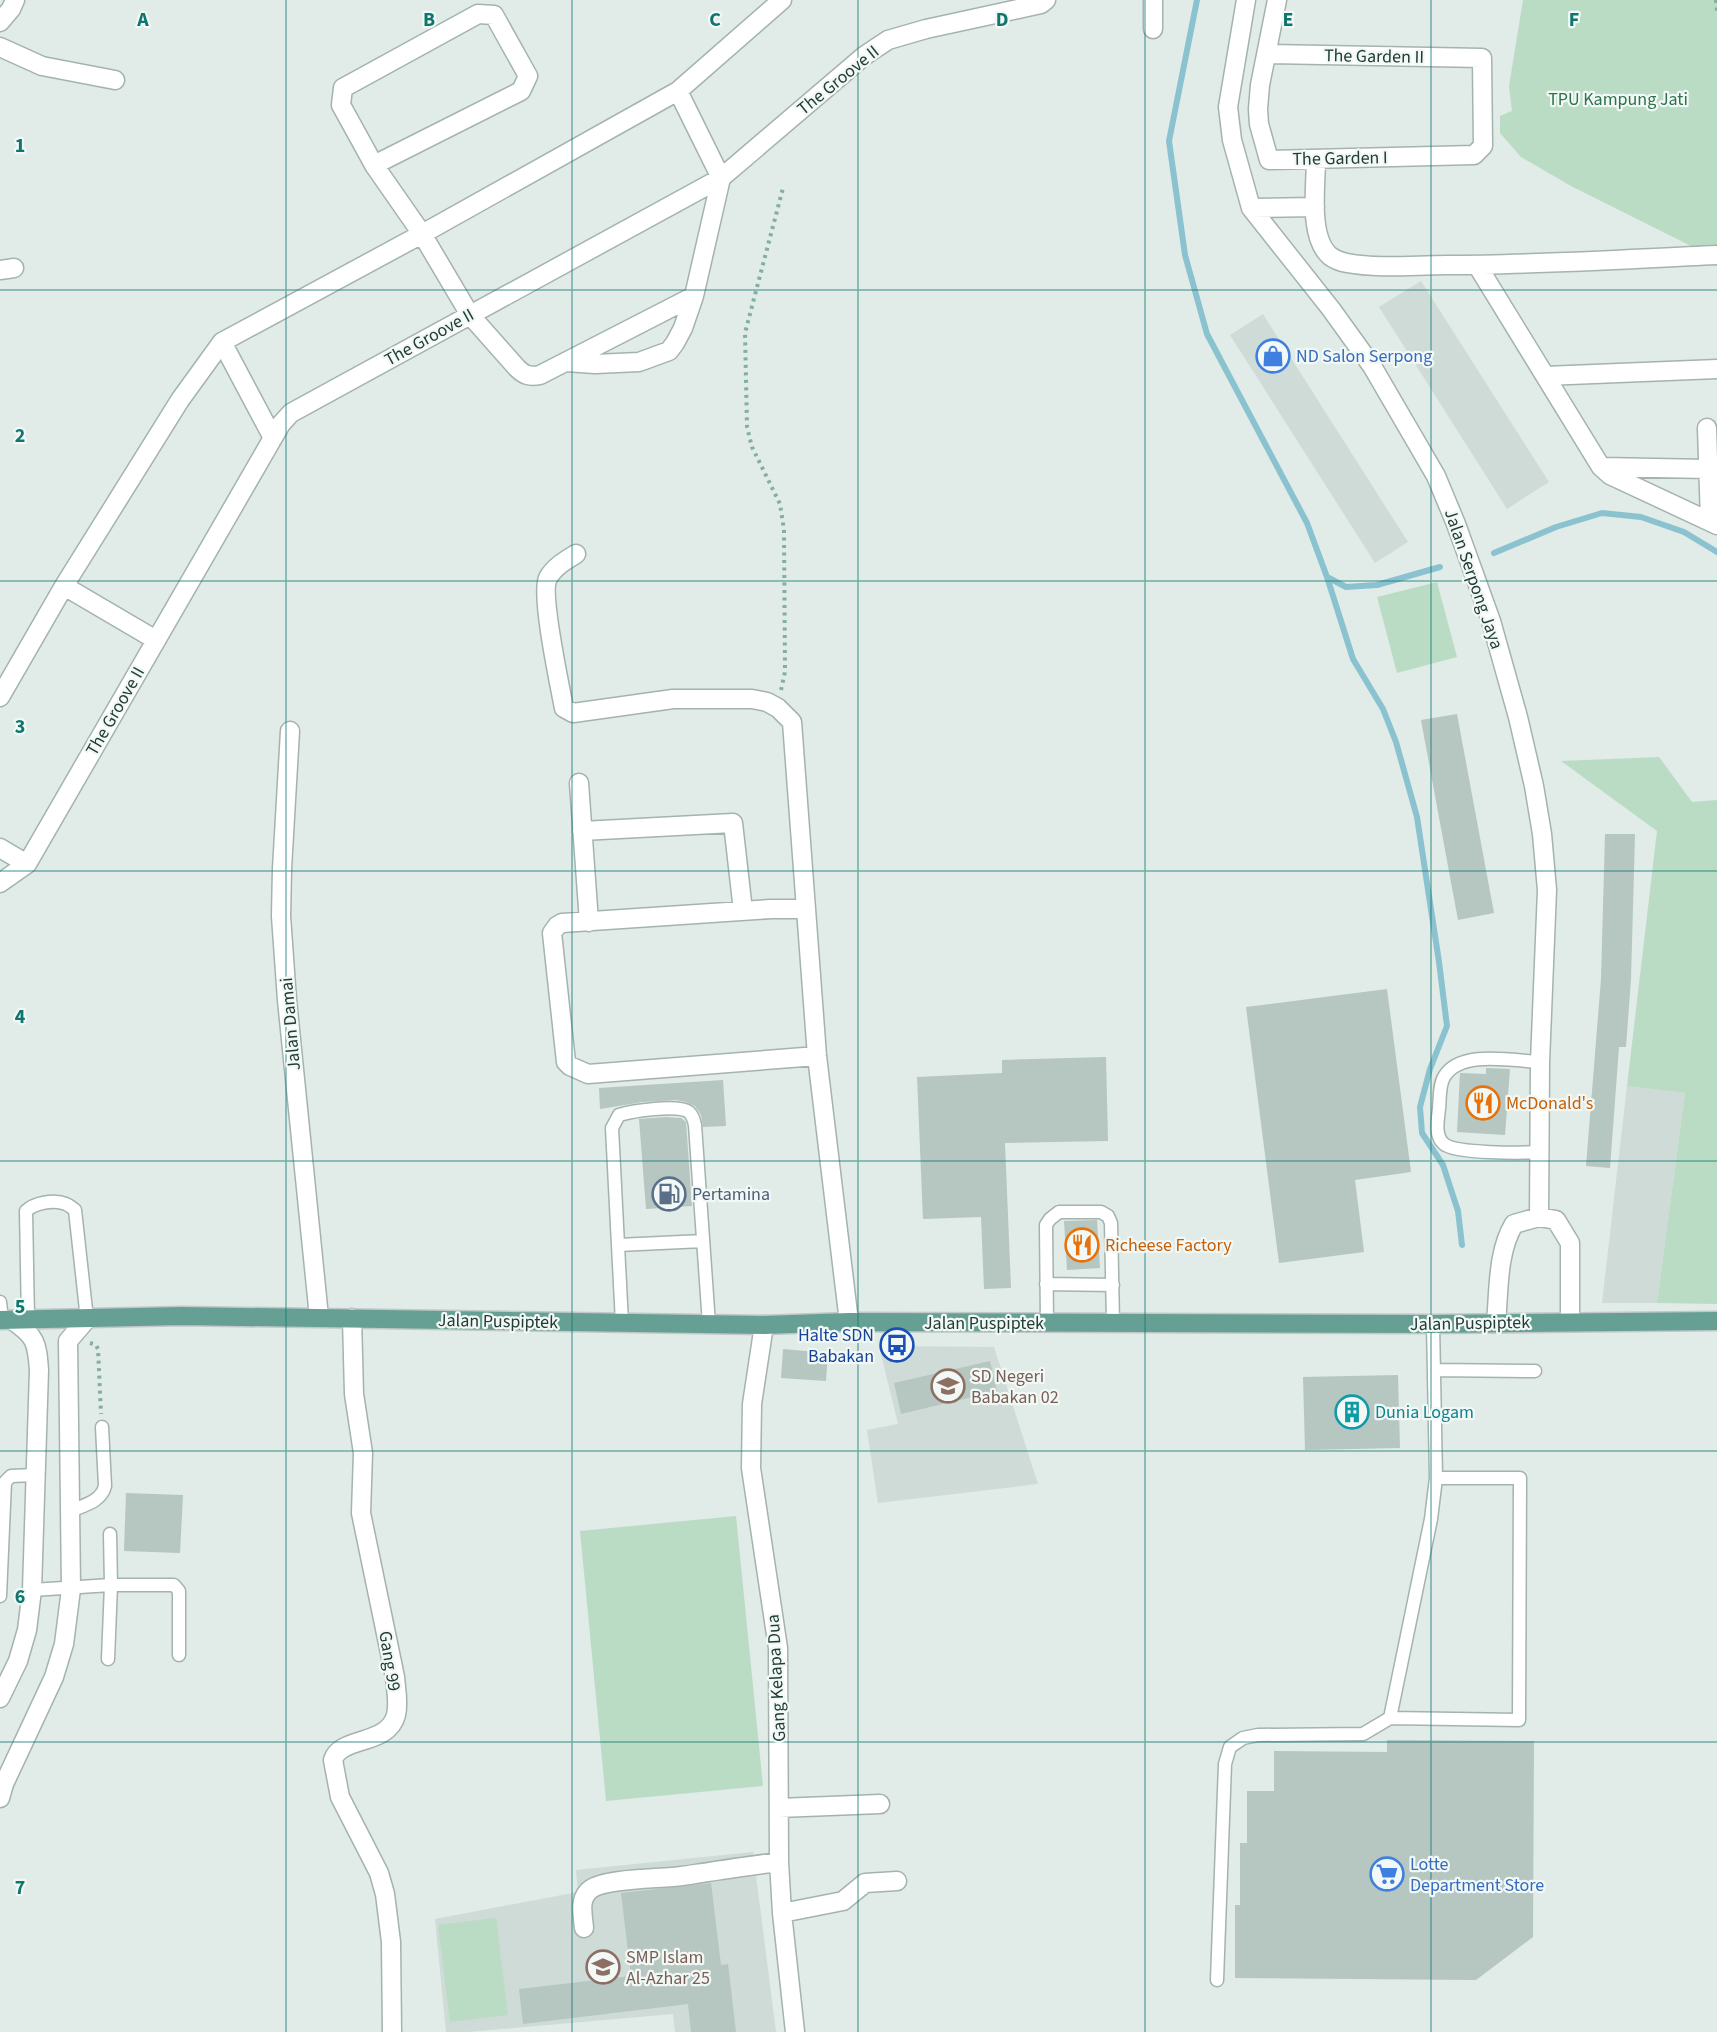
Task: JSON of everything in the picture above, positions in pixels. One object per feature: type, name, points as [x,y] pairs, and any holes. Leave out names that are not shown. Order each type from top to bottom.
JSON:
[{"type":"main road","name":"Jalan Puspiptek","points":[[11,1320],[182,1316],[764,1325],[849,1323],[1433,1324],[1717,1321]]},
{"type":"street","points":[[0,22],[15,0]]},
{"type":"street","points":[[0,697],[64,586],[180,400],[202,366],[222,342],[422,234],[678,91],[782,0]]},
{"type":"street","name":"The Groove II","points":[[0,883],[27,864],[281,424],[291,413],[721,178],[864,56],[888,40],[926,29],[1041,4],[1046,0]]},
{"type":"street","points":[[1153,0],[1153,28]]},
{"type":"street","name":"Jalan Serpong Jaya","points":[[1246,0],[1228,108],[1232,140],[1251,208],[1331,309],[1372,366],[1436,477],[1456,524],[1487,611],[1521,728],[1542,834],[1547,890],[1540,1062],[1539,1217]]},
{"type":"street","name":"The Garden I","points":[[1277,0],[1260,85],[1258,109],[1259,124],[1269,160],[1474,155],[1483,146],[1482,58]]},
{"type":"street","points":[[374,165],[521,91],[528,76],[494,15],[478,14],[343,88],[341,105],[374,165],[422,234],[470,315],[524,374],[532,376],[540,375],[694,296]]},
{"type":"street","points":[[0,47],[42,66],[114,81]]},
{"type":"street","name":"The Garden II","points":[[1267,54],[1482,58]]},
{"type":"street","points":[[564,362],[596,364],[632,362],[669,351],[683,328],[694,296],[721,178],[678,91]]},
{"type":"street","points":[[1316,159],[1315,207],[1316,227],[1320,242],[1330,256],[1344,263],[1477,265],[1717,255]]},
{"type":"street","points":[[1251,208],[1315,207]]},
{"type":"street","points":[[1477,265],[1601,467],[1610,476],[1713,523],[1707,428]]},
{"type":"street","points":[[222,342],[273,438]]},
{"type":"street","points":[[1545,376],[1717,369]]},
{"type":"street","points":[[1601,467],[1708,469]]},
{"type":"street","points":[[576,554],[549,576],[545,593],[564,708],[568,712],[692,697],[752,699],[767,702],[778,708],[789,717],[794,727],[817,1056],[849,1323]]},
{"type":"street","points":[[64,586],[156,640]]},
{"type":"street","name":"Jalan Damai","points":[[290,731],[281,916],[319,1317]]},
{"type":"street","points":[[579,783],[589,922]]},
{"type":"street","points":[[582,831],[733,823],[743,911]]},
{"type":"street","points":[[0,848],[27,864]]},
{"type":"street","points":[[805,909],[562,923],[556,926],[552,933],[566,1062],[570,1066],[588,1074],[817,1056]]},
{"type":"street","points":[[1496,1323],[1503,1251],[1508,1235],[1514,1224],[1539,1217],[1556,1220],[1570,1243],[1570,1322]]},
{"type":"street","name":"Gang 99","points":[[352,1318],[354,1394],[363,1453],[361,1513],[395,1677],[397,1703],[396,1716],[391,1726],[380,1735],[338,1752],[333,1760],[340,1797],[379,1873],[385,1894],[391,1942],[392,2032]]},
{"type":"street","points":[[0,1798],[4,1784],[54,1677],[64,1644],[71,1589],[68,1342],[87,1319]]},
{"type":"street","points":[[0,1698],[18,1661],[27,1630],[32,1590],[36,1475],[39,1370],[37,1351],[34,1339],[27,1330],[11,1320]]},
{"type":"street","name":"Gang Kelapa Dua","points":[[764,1325],[752,1404],[751,1468],[778,1648],[779,1862],[795,2032]]},
{"type":"street","points":[[779,1808],[880,1804]]},
{"type":"street","points":[[584,1928],[582,1902],[584,1896],[590,1889],[603,1884],[779,1862]]},
{"type":"street","points":[[782,1912],[843,1901],[865,1883],[897,1881]]},
{"type":"lane","points":[[1540,1062],[1473,1059],[1455,1066],[1443,1079],[1437,1127],[1444,1144],[1454,1148],[1502,1153],[1541,1152]]},
{"type":"lane","points":[[622,1323],[612,1128],[619,1115],[670,1109],[685,1110],[693,1116],[709,1324]]},
{"type":"lane","points":[[11,1320],[26,1211],[32,1205],[45,1203],[66,1204],[75,1210],[87,1319]]},
{"type":"lane","points":[[1047,1323],[1045,1232],[1050,1219],[1059,1212],[1101,1212],[1108,1216],[1111,1223],[1113,1323]]},
{"type":"lane","points":[[618,1245],[703,1241]]},
{"type":"lane","points":[[1046,1284],[1113,1285]]},
{"type":"lane","points":[[0,1302],[11,1320]]},
{"type":"lane","points":[[1390,1719],[1431,1519],[1436,1478],[1433,1324]]},
{"type":"lane","points":[[1434,1370],[1535,1371]]},
{"type":"lane","points":[[71,1511],[100,1497],[104,1491],[102,1427]]},
{"type":"lane","points":[[0,1596],[5,1482],[11,1476],[36,1475]]},
{"type":"lane","points":[[1217,1980],[1226,1764],[1230,1747],[1243,1738],[1258,1735],[1363,1734],[1390,1719],[1519,1720],[1520,1478],[1436,1478]]},
{"type":"lane","points":[[108,1659],[111,1585],[110,1534]]},
{"type":"lane","points":[[32,1590],[170,1583],[179,1591],[179,1655]]},
{"type":"path","points":[[1716,0],[1717,11]]},
{"type":"path","points":[[778,708],[784,672],[784,531],[780,504],[752,447],[747,427],[744,333],[783,188]]},
{"type":"path","points":[[68,1342],[92,1343],[98,1349],[102,1427]]},
{"type":"shaded area","points":[[1421,281],[1549,482],[1507,509],[1379,307]]},
{"type":"shaded area","points":[[1263,314],[1408,542],[1375,563],[1230,335]]},
{"type":"shaded area","points":[[1627,1086],[1685,1093],[1657,1303],[1602,1303]]},
{"type":"shaded area","name":"SD Negeri Babakan 02","points":[[879,1346],[994,1347],[1038,1484],[878,1503],[867,1430],[898,1424]]},
{"type":"shaded area","name":"SMP Islam Al-Azhar 25","points":[[753,1852],[776,2032],[675,2032],[673,2014],[446,2032],[435,1919],[578,1892],[576,1870]]},
{"type":"green space","name":"TPU Kampung Jati","points":[[1523,0],[1717,0],[1717,251],[1701,251],[1571,186],[1521,157],[1500,133],[1500,116],[1512,111],[1509,86]]},
{"type":"green space","points":[[1437,582],[1457,657],[1397,673],[1377,597]]},
{"type":"green space","points":[[1659,757],[1692,802],[1717,800],[1717,1304],[1657,1303],[1685,1093],[1627,1086],[1657,831],[1561,761]]},
{"type":"green space","points":[[736,1516],[763,1786],[606,1801],[580,1531]]},
{"type":"green space","points":[[496,1918],[508,2015],[450,2022],[438,1925]]},
{"type":"building","points":[[1457,714],[1494,913],[1458,920],[1421,720]]},
{"type":"building","points":[[1605,834],[1635,834],[1631,979],[1626,1047],[1619,1047],[1610,1168],[1586,1166],[1601,979]]},
{"type":"building","points":[[1387,989],[1411,1172],[1355,1180],[1364,1252],[1279,1263],[1246,1007]]},
{"type":"building","points":[[1106,1057],[1108,1141],[1005,1143],[1011,1288],[984,1289],[981,1217],[923,1219],[917,1077],[1002,1073],[1002,1060]]},
{"type":"building","name":"McDonald's","points":[[1486,1068],[1510,1069],[1505,1135],[1457,1132],[1460,1073],[1486,1074]]},
{"type":"building","points":[[723,1080],[726,1126],[703,1127],[701,1115],[695,1106],[676,1100],[643,1102],[600,1109],[599,1088]]},
{"type":"building","points":[[681,1118],[686,1122],[692,1206],[646,1209],[639,1119]]},
{"type":"building","name":"Richeese Factory","points":[[1097,1220],[1100,1268],[1067,1270],[1064,1221]]},
{"type":"building","points":[[783,1349],[828,1353],[826,1381],[781,1378]]},
{"type":"building","points":[[990,1361],[997,1391],[901,1414],[894,1383]]},
{"type":"building","name":"Dunia Logam","points":[[1398,1375],[1400,1448],[1305,1450],[1303,1377]]},
{"type":"building","points":[[126,1493],[183,1495],[180,1553],[124,1551]]},
{"type":"building","name":"Lotte Department Store","points":[[1387,1740],[1534,1741],[1533,1937],[1476,1980],[1235,1978],[1235,1905],[1240,1905],[1240,1843],[1247,1843],[1247,1791],[1274,1791],[1274,1751],[1387,1752]]},
{"type":"building","points":[[711,1883],[721,1965],[728,1964],[736,2032],[691,2032],[688,2004],[523,2024],[519,1989],[631,1976],[621,1893]]},
{"type":"waterway","points":[[1197,0],[1169,141],[1185,255],[1207,334],[1307,523],[1353,659],[1383,709],[1396,742],[1417,817],[1447,1026],[1430,1069],[1420,1107],[1422,1133],[1443,1165],[1458,1211],[1462,1245]]},
{"type":"waterway","points":[[1494,553],[1556,527],[1602,513],[1641,517],[1684,532],[1717,552]]},
{"type":"waterway","points":[[1327,577],[1346,587],[1377,585],[1440,567]]},
{"type":"place","name":"ND Salon Serpong","points":[[1273,356]]},
{"type":"place","name":"McDonald's","points":[[1483,1103]]},
{"type":"place","name":"Pertamina","points":[[669,1194]]},
{"type":"place","name":"Richeese Factory","points":[[1082,1245]]},
{"type":"place","name":"Halte SDN Babakan","points":[[897,1345]]},
{"type":"place","name":"SD Negeri Babakan 02","points":[[948,1386]]},
{"type":"place","name":"Dunia Logam","points":[[1352,1412]]},
{"type":"place","name":"Lotte Department Store","points":[[1387,1874]]},
{"type":"place","name":"SMP Islam Al-Azhar 25","points":[[603,1967]]}]
